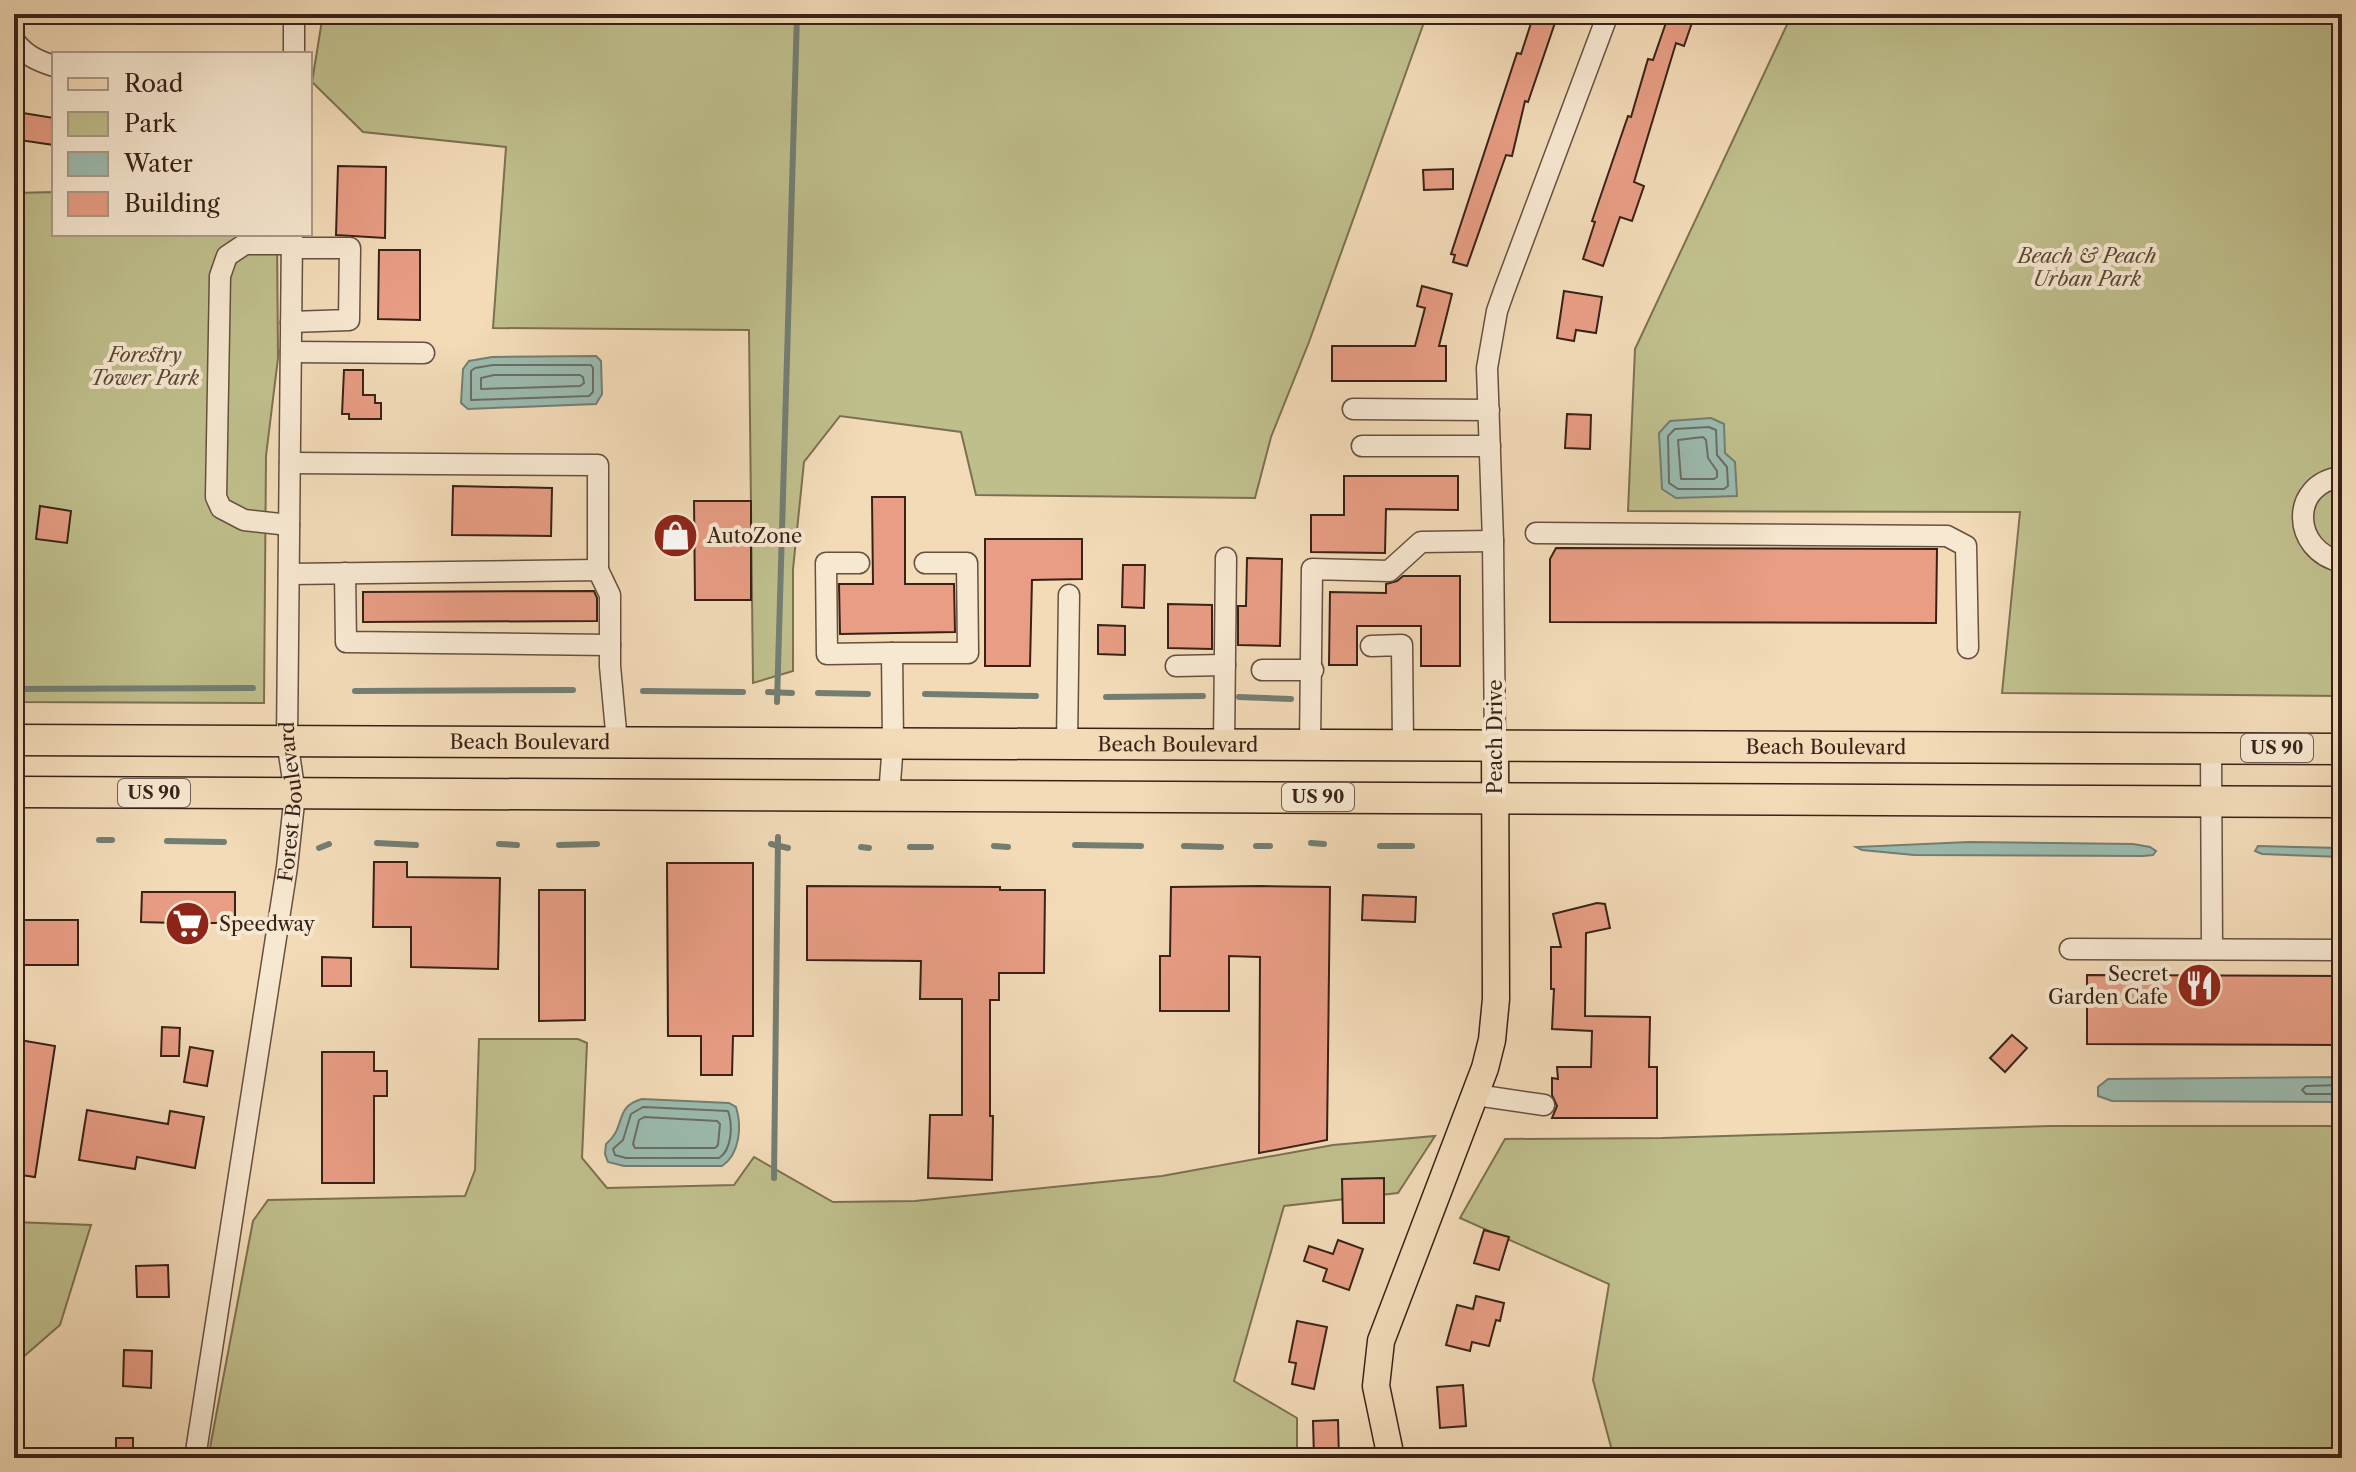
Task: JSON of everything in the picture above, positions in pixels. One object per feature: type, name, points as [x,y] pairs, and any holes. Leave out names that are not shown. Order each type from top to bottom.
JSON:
[{"type":"highway","name":"Beach Boulevard","points":[[14,740],[2342,749]]},
{"type":"highway","name":"US 90","points":[[14,792],[2342,802]]},
{"type":"main road","name":"Peach Drive","points":[[1391,1458],[1376,1386],[1381,1341],[1476,1095],[1492,1040],[1496,999],[1495,746]]},
{"type":"street","points":[[294,14],[294,52]]},
{"type":"street","name":"Peach Drive","points":[[1495,746],[1487,368],[1497,311],[1608,14]]},
{"type":"street","points":[[14,40],[29,55],[52,65]]},
{"type":"street","points":[[289,525],[244,520],[221,508],[216,497],[220,276],[227,256],[245,244],[292,242],[350,248],[349,320],[291,322]]},
{"type":"street","name":"Forest Boulevard","points":[[195,1458],[285,879],[295,794],[287,740],[292,242]]},
{"type":"street","points":[[291,352],[424,353]]},
{"type":"street","points":[[1353,409],[1489,410]]},
{"type":"street","points":[[1362,446],[1490,446]]},
{"type":"street","points":[[290,463],[598,465],[598,570],[610,595],[617,742]]},
{"type":"street","points":[[2342,477],[2322,484],[2312,493],[2302,517],[2309,542],[2329,559],[2342,562]]},
{"type":"street","points":[[1536,533],[1947,536],[1966,546],[1968,648]]},
{"type":"street","points":[[1310,745],[1312,569],[1389,571],[1421,542],[1493,541]]},
{"type":"street","points":[[1224,744],[1226,558]]},
{"type":"street","points":[[859,563],[826,563],[827,654],[968,653],[967,563],[925,563]]},
{"type":"street","points":[[289,574],[598,570]]},
{"type":"street","points":[[345,573],[346,642],[610,645]]},
{"type":"street","points":[[1067,744],[1069,595]]},
{"type":"street","points":[[1371,646],[1402,645],[1403,745]]},
{"type":"street","points":[[889,796],[893,743],[892,653]]},
{"type":"street","points":[[1176,666],[1225,665]]},
{"type":"street","points":[[1262,670],[1313,670]]},
{"type":"street","points":[[2211,748],[2212,948]]},
{"type":"street","points":[[2070,949],[2342,950]]},
{"type":"street","points":[[1476,1095],[1544,1105]]},
{"type":"green space","points":[[323,14],[1427,14],[1309,342],[1271,437],[1255,498],[976,495],[961,432],[840,416],[804,462],[793,569],[793,671],[753,683],[749,330],[493,328],[506,147],[363,132],[312,82]]},
{"type":"green space","name":"Beach & Peach Urban Park","points":[[1792,14],[2342,14],[2342,696],[2002,693],[2020,512],[1628,511],[1635,349]]},
{"type":"green space","name":"Forestry Tower Park","points":[[52,192],[52,236],[277,236],[278,358],[266,456],[264,703],[14,702],[14,193]]},
{"type":"green space","points":[[479,1039],[578,1039],[587,1043],[582,1158],[607,1188],[734,1185],[754,1157],[833,1202],[915,1201],[1162,1176],[1333,1145],[1435,1136],[1398,1193],[1284,1206],[1234,1381],[1297,1418],[1297,1458],[208,1458],[253,1221],[268,1200],[465,1196],[475,1170]]},
{"type":"green space","points":[[2051,1126],[2342,1126],[2342,1458],[1614,1458],[1593,1380],[1609,1284],[1460,1218],[1505,1139],[1662,1138]]},
{"type":"green space","points":[[14,1222],[91,1225],[60,1325],[14,1365]]},
{"type":"water","points":[[596,356],[601,361],[602,394],[596,404],[468,409],[461,403],[463,369],[469,361],[492,357]]},
{"type":"water","points":[[1711,418],[1724,424],[1725,453],[1735,462],[1737,496],[1676,498],[1662,489],[1659,433],[1670,421]]},
{"type":"water","points":[[1969,842],[2133,844],[2156,851],[2153,855],[2143,856],[1914,855],[1856,847]]},
{"type":"water","points":[[2258,846],[2342,848],[2342,857],[2262,854],[2255,851]]},
{"type":"water","points":[[2342,1077],[2342,1102],[2112,1101],[2098,1096],[2098,1087],[2108,1079]]},
{"type":"water","points":[[642,1099],[729,1103],[736,1107],[739,1131],[733,1154],[722,1166],[624,1166],[608,1162],[606,1144],[616,1131],[623,1112]]},
{"type":"building","points":[[1534,14],[1558,14],[1528,102],[1525,101],[1512,156],[1506,155],[1467,266],[1453,262],[1455,255],[1451,254],[1517,53],[1521,54]]},
{"type":"building","points":[[1669,14],[1695,14],[1684,46],[1676,43],[1634,182],[1644,186],[1632,221],[1620,217],[1603,266],[1583,259],[1595,222],[1592,221],[1628,116],[1631,117],[1648,59],[1653,60]]},
{"type":"building","points":[[23,113],[52,118],[52,145],[19,140]]},
{"type":"building","points":[[338,166],[386,167],[385,238],[336,235]]},
{"type":"building","points":[[1453,169],[1453,189],[1424,190],[1423,170]]},
{"type":"building","points":[[379,250],[420,250],[420,320],[378,319]]},
{"type":"building","points":[[1422,286],[1452,294],[1439,346],[1446,346],[1446,381],[1332,381],[1332,346],[1415,346],[1425,308],[1417,306]]},
{"type":"building","points":[[1564,291],[1602,297],[1596,333],[1576,330],[1574,341],[1557,338]]},
{"type":"building","points":[[344,370],[363,370],[363,395],[375,395],[375,403],[381,403],[381,419],[349,419],[349,414],[342,414]]},
{"type":"building","points":[[1567,414],[1591,415],[1590,449],[1565,448]]},
{"type":"building","points":[[1344,476],[1458,476],[1458,510],[1386,509],[1385,553],[1311,552],[1311,515],[1344,515]]},
{"type":"building","points":[[453,486],[552,488],[551,536],[452,535]]},
{"type":"building","points":[[872,497],[905,497],[905,584],[954,584],[955,632],[840,634],[839,584],[873,584]]},
{"type":"building","points":[[694,501],[751,501],[751,600],[695,600]]},
{"type":"building","points":[[40,506],[71,511],[67,543],[36,539]]},
{"type":"building","points":[[985,539],[1082,539],[1082,579],[1032,580],[1030,666],[985,666]]},
{"type":"building","points":[[1556,548],[1937,549],[1936,623],[1550,622],[1550,559]]},
{"type":"building","points":[[1247,558],[1282,559],[1280,646],[1238,645],[1238,606],[1246,606]]},
{"type":"building","points":[[1123,565],[1145,565],[1144,608],[1122,607]]},
{"type":"building","points":[[1403,576],[1460,576],[1460,666],[1421,666],[1421,626],[1357,626],[1357,665],[1329,665],[1330,592],[1386,593],[1386,584]]},
{"type":"building","points":[[594,591],[597,621],[363,622],[363,592]]},
{"type":"building","points":[[1168,604],[1212,605],[1212,649],[1168,648]]},
{"type":"building","points":[[1098,625],[1125,626],[1125,655],[1098,654]]},
{"type":"building","points":[[374,862],[407,862],[407,877],[500,878],[498,969],[411,967],[411,927],[373,927]]},
{"type":"building","points":[[667,863],[753,863],[753,1036],[733,1036],[732,1075],[701,1075],[701,1036],[668,1036]]},
{"type":"building","points":[[807,886],[1045,890],[1044,973],[999,973],[999,1000],[990,1000],[992,1180],[928,1178],[930,1115],[962,1115],[962,999],[920,999],[921,961],[807,960]]},
{"type":"building","points":[[1171,887],[1330,887],[1327,1140],[1259,1153],[1260,957],[1229,956],[1229,1011],[1160,1011],[1160,956],[1170,956]]},
{"type":"building","points":[[539,890],[585,890],[585,1020],[539,1021]]},
{"type":"building","points":[[142,892],[235,892],[235,923],[199,923],[199,937],[176,937],[176,923],[141,922]]},
{"type":"building","points":[[1363,895],[1416,897],[1415,922],[1362,920]]},
{"type":"building","points":[[1597,903],[1605,904],[1610,928],[1586,933],[1585,1016],[1650,1017],[1649,1067],[1657,1067],[1657,1118],[1552,1118],[1557,1106],[1552,1095],[1552,1078],[1558,1079],[1557,1067],[1591,1067],[1592,1031],[1552,1029],[1554,989],[1551,989],[1551,947],[1561,947],[1553,914]]},
{"type":"building","points":[[14,920],[78,920],[78,965],[14,965]]},
{"type":"building","points":[[322,957],[351,958],[351,986],[322,986]]},
{"type":"building","points":[[2087,975],[2342,976],[2342,1045],[2087,1044]]},
{"type":"building","points":[[162,1027],[180,1028],[179,1056],[161,1056]]},
{"type":"building","points":[[2012,1035],[2027,1048],[2005,1072],[1990,1058]]},
{"type":"building","points":[[14,1039],[55,1046],[35,1177],[14,1174]]},
{"type":"building","points":[[190,1047],[213,1051],[207,1086],[184,1082]]},
{"type":"building","points":[[322,1052],[374,1052],[374,1071],[387,1071],[387,1096],[374,1096],[374,1183],[322,1183]]},
{"type":"building","points":[[87,1110],[168,1124],[170,1111],[204,1117],[195,1168],[137,1157],[135,1169],[79,1160]]},
{"type":"building","points":[[1384,1178],[1384,1223],[1343,1223],[1342,1179]]},
{"type":"building","points":[[1484,1230],[1509,1237],[1499,1270],[1474,1263]]},
{"type":"building","points":[[1338,1240],[1363,1249],[1349,1290],[1323,1281],[1327,1269],[1304,1261],[1309,1246],[1333,1254]]},
{"type":"building","points":[[168,1265],[169,1297],[137,1297],[136,1266]]},
{"type":"building","points":[[1476,1296],[1504,1303],[1489,1346],[1472,1342],[1470,1351],[1446,1345],[1457,1305],[1473,1309]]},
{"type":"building","points":[[1297,1321],[1327,1327],[1314,1389],[1292,1384],[1296,1363],[1289,1362]]},
{"type":"building","points":[[124,1350],[152,1351],[151,1388],[123,1386]]},
{"type":"building","points":[[1463,1385],[1466,1426],[1440,1428],[1437,1387]]},
{"type":"building","points":[[1338,1420],[1339,1458],[1314,1458],[1313,1421]]},
{"type":"building","points":[[116,1438],[133,1438],[133,1456],[116,1456]]},
{"type":"waterway","points":[[777,702],[797,14]]},
{"type":"waterway","points":[[14,689],[253,688]]},
{"type":"waterway","points":[[355,691],[573,690]]},
{"type":"waterway","points":[[643,691],[743,692]]},
{"type":"waterway","points":[[768,692],[792,693]]},
{"type":"waterway","points":[[818,693],[868,694]]},
{"type":"waterway","points":[[925,694],[1036,696]]},
{"type":"waterway","points":[[1106,697],[1203,696]]},
{"type":"waterway","points":[[1239,697],[1291,699]]},
{"type":"waterway","points":[[774,1178],[778,837]]},
{"type":"waterway","points":[[99,840],[112,840]]},
{"type":"waterway","points":[[167,841],[224,842]]},
{"type":"waterway","points":[[377,843],[416,845]]},
{"type":"waterway","points":[[1311,843],[1324,844]]},
{"type":"waterway","points":[[319,848],[329,844]]},
{"type":"waterway","points":[[499,844],[517,845]]},
{"type":"waterway","points":[[559,845],[597,844]]},
{"type":"waterway","points":[[771,844],[788,848]]},
{"type":"waterway","points":[[1075,845],[1141,846]]},
{"type":"waterway","points":[[994,846],[1008,847]]},
{"type":"waterway","points":[[1184,846],[1221,847]]},
{"type":"waterway","points":[[1256,846],[1270,846]]},
{"type":"waterway","points":[[1380,846],[1412,846]]},
{"type":"waterway","points":[[861,847],[869,848]]},
{"type":"waterway","points":[[910,847],[931,847]]},
{"type":"place","name":"AutoZone","points":[[676,536]]},
{"type":"place","name":"Speedway","points":[[188,924]]},
{"type":"place","name":"Secret Garden Cafe","points":[[2199,985]]}]
